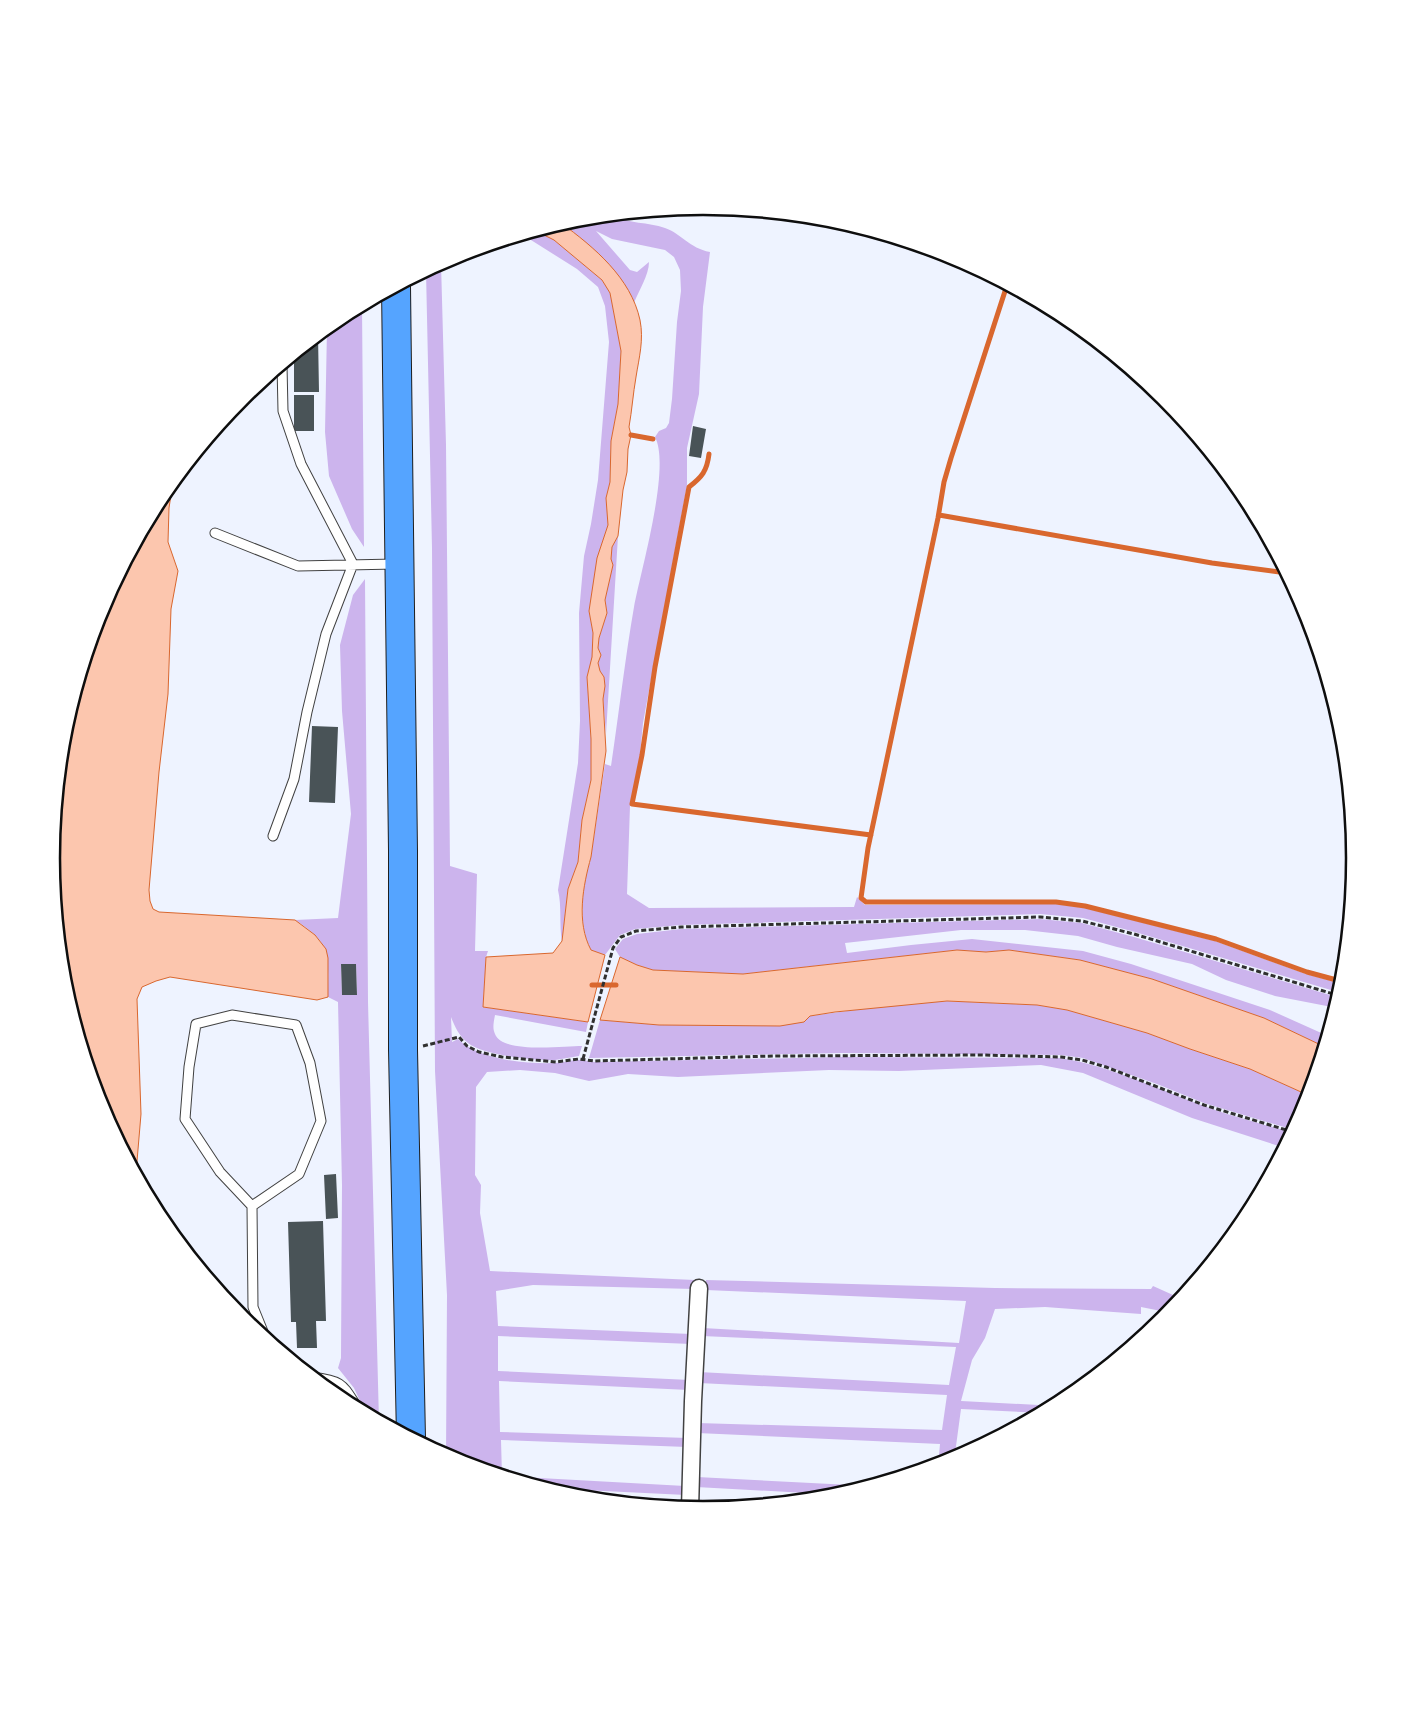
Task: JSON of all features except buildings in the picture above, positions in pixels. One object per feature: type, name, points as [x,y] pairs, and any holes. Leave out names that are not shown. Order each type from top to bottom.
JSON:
[{"type":"highway","points":[[396,293],[403,1050],[411,1432]]},
{"type":"street","points":[[690,1502],[692,1401],[699,1288]]},
{"type":"lane","points":[[273,836],[294,779],[307,712],[326,634],[353,564],[301,464],[283,411],[282,372]]},
{"type":"lane","points":[[215,533],[298,566],[399,564]]},
{"type":"lane","points":[[252,1206],[299,1174],[321,1122],[310,1063],[296,1025],[232,1015],[196,1024],[189,1067],[186,1119],[220,1172],[252,1206],[253,1307],[260,1325]]},
{"type":"lane","points":[[324,1378],[333,1379],[344,1387],[350,1397]]},
{"type":"path","points":[[582,1059],[613,948],[621,937],[636,931],[681,927],[1040,917],[1082,921],[1333,994]]},
{"type":"path","points":[[403,1050],[458,1038],[467,1046],[479,1052],[502,1057],[556,1062],[582,1059],[594,1061],[843,1056],[1061,1057],[1082,1060],[1106,1067],[1204,1105],[1287,1130]]},
{"type":"shaded area","points":[[626,220],[665,228],[696,247],[710,252],[703,307],[699,394],[687,448],[687,485],[643,723],[640,755],[630,806],[627,894],[649,908],[854,907],[857,897],[865,905],[1056,904],[1085,908],[1215,941],[1306,974],[1335,982],[1333,991],[1083,918],[1040,914],[681,925],[635,929],[620,935],[605,955],[591,950],[587,941],[582,913],[586,875],[591,856],[605,764],[611,766],[634,607],[657,494],[659,451],[655,437],[669,423],[681,291],[680,270],[674,257],[665,250],[612,239],[596,231],[630,270],[637,272],[649,262],[646,277],[634,303],[612,269],[583,240],[569,229]]},
{"type":"shaded area","points":[[569,229],[610,265],[620,277],[635,305],[640,320],[641,335],[641,349],[629,427],[631,435],[627,472],[618,536],[612,547],[611,559],[613,565],[605,600],[607,613],[599,638],[598,648],[601,655],[598,663],[604,677],[605,686],[603,699],[606,751],[591,857],[582,904],[582,916],[586,939],[591,950],[605,955],[588,1022],[483,1007],[486,957],[553,953],[562,941],[568,889],[578,862],[582,820],[591,780],[591,739],[587,677],[592,657],[593,633],[589,611],[597,558],[608,525],[606,498],[610,482],[611,441],[618,404],[621,351],[610,293],[602,280],[554,240],[544,235]]},
{"type":"shaded area","points":[[544,235],[554,240],[602,280],[610,292],[621,351],[618,404],[611,441],[610,482],[606,498],[609,525],[589,611],[593,633],[592,658],[587,677],[591,739],[591,780],[582,820],[578,862],[568,889],[562,942],[558,890],[578,763],[580,721],[579,613],[584,556],[598,480],[609,342],[605,306],[598,287],[577,269],[530,239]]},
{"type":"shaded area","points":[[441,271],[446,445],[450,866],[477,874],[475,951],[488,951],[483,1007],[588,1022],[586,1032],[495,1015],[494,1032],[500,1040],[509,1044],[534,1048],[582,1046],[579,1056],[558,1060],[497,1054],[475,1047],[462,1037],[451,1017],[452,1042],[458,1039],[478,1052],[490,1056],[543,1063],[578,1060],[594,1062],[843,1057],[1060,1058],[1097,1066],[1212,1109],[1286,1131],[1279,1146],[1192,1118],[1083,1073],[1041,1065],[899,1071],[829,1070],[678,1077],[628,1074],[589,1081],[555,1073],[520,1070],[487,1072],[476,1087],[475,1175],[481,1185],[480,1213],[490,1271],[695,1280],[694,1289],[533,1285],[496,1291],[498,1326],[691,1334],[691,1344],[498,1336],[498,1371],[690,1380],[689,1390],[499,1381],[500,1432],[688,1438],[687,1447],[501,1440],[502,1469],[446,1448],[447,1295],[435,1071],[432,548],[426,278]]},
{"type":"shaded area","points":[[362,313],[364,547],[352,529],[329,476],[325,432],[327,337]]},
{"type":"shaded area","points":[[171,497],[168,542],[178,571],[171,609],[168,694],[159,772],[149,890],[150,901],[153,909],[159,912],[295,920],[315,935],[326,949],[328,958],[328,997],[317,1000],[170,977],[142,987],[137,999],[141,1114],[137,1163],[109,1105],[94,1065],[72,984],[61,901],[61,816],[72,733],[94,652],[126,574]]},
{"type":"shaded area","points":[[618,536],[606,734],[603,699],[604,677],[598,663],[601,655],[598,648],[599,638],[607,613],[605,600],[612,547]]},
{"type":"shaded area","points":[[365,579],[368,1002],[379,1414],[361,1403],[354,1388],[338,1368],[341,1358],[342,1185],[338,1002],[328,997],[328,960],[322,944],[295,920],[338,918],[351,814],[342,711],[340,645],[353,595]],"holes":[[[341,964],[356,964],[357,994],[342,995]]]},
{"type":"shaded area","points":[[1040,919],[1082,923],[1332,996],[1330,1007],[1275,996],[1226,980],[1192,964],[1078,936],[1025,930],[961,930],[845,943],[847,953],[972,939],[1083,951],[1131,964],[1270,1010],[1322,1034],[1319,1044],[1264,1018],[1152,979],[1080,960],[1009,950],[986,952],[957,950],[743,974],[653,970],[620,957],[615,949],[623,939],[637,934],[681,929]]},
{"type":"shaded area","points":[[957,950],[986,952],[1009,950],[1080,960],[1152,979],[1264,1018],[1319,1044],[1303,1093],[1250,1069],[1147,1033],[1067,1010],[1037,1005],[947,1001],[835,1012],[810,1016],[804,1022],[780,1026],[659,1025],[600,1020],[620,957],[653,970],[743,974]]},
{"type":"shaded area","points":[[947,1001],[1037,1005],[1067,1010],[1147,1033],[1250,1069],[1303,1093],[1288,1128],[1204,1103],[1083,1058],[1061,1055],[843,1053],[589,1058],[600,1020],[659,1025],[810,1016],[869,1008]]},
{"type":"shaded area","points":[[706,1280],[995,1288],[1151,1289],[1153,1286],[1175,1296],[1162,1311],[1141,1307],[1141,1314],[1045,1307],[995,1309],[985,1338],[972,1360],[961,1401],[1043,1405],[1031,1412],[961,1409],[955,1451],[939,1457],[940,1444],[697,1433],[697,1423],[942,1430],[947,1395],[699,1383],[699,1372],[949,1385],[956,1347],[702,1336],[703,1328],[959,1343],[966,1301],[706,1290]]},
{"type":"shaded area","points":[[528,1477],[685,1486],[686,1495],[577,1490]]},
{"type":"shaded area","points":[[697,1477],[850,1485],[807,1493],[696,1487]]},
{"type":"waterway","points":[[1005,290],[944,482],[868,848],[861,898],[866,902],[1056,902],[1085,906],[1216,939],[1307,972],[1336,980]]},
{"type":"waterway","points":[[631,435],[653,439]]},
{"type":"waterway","points":[[709,454],[703,473],[689,487],[655,667],[642,755],[632,804],[871,835]]},
{"type":"waterway","points":[[939,515],[1212,563],[1280,572]]},
{"type":"waterway","points":[[592,985],[616,985]]}]
